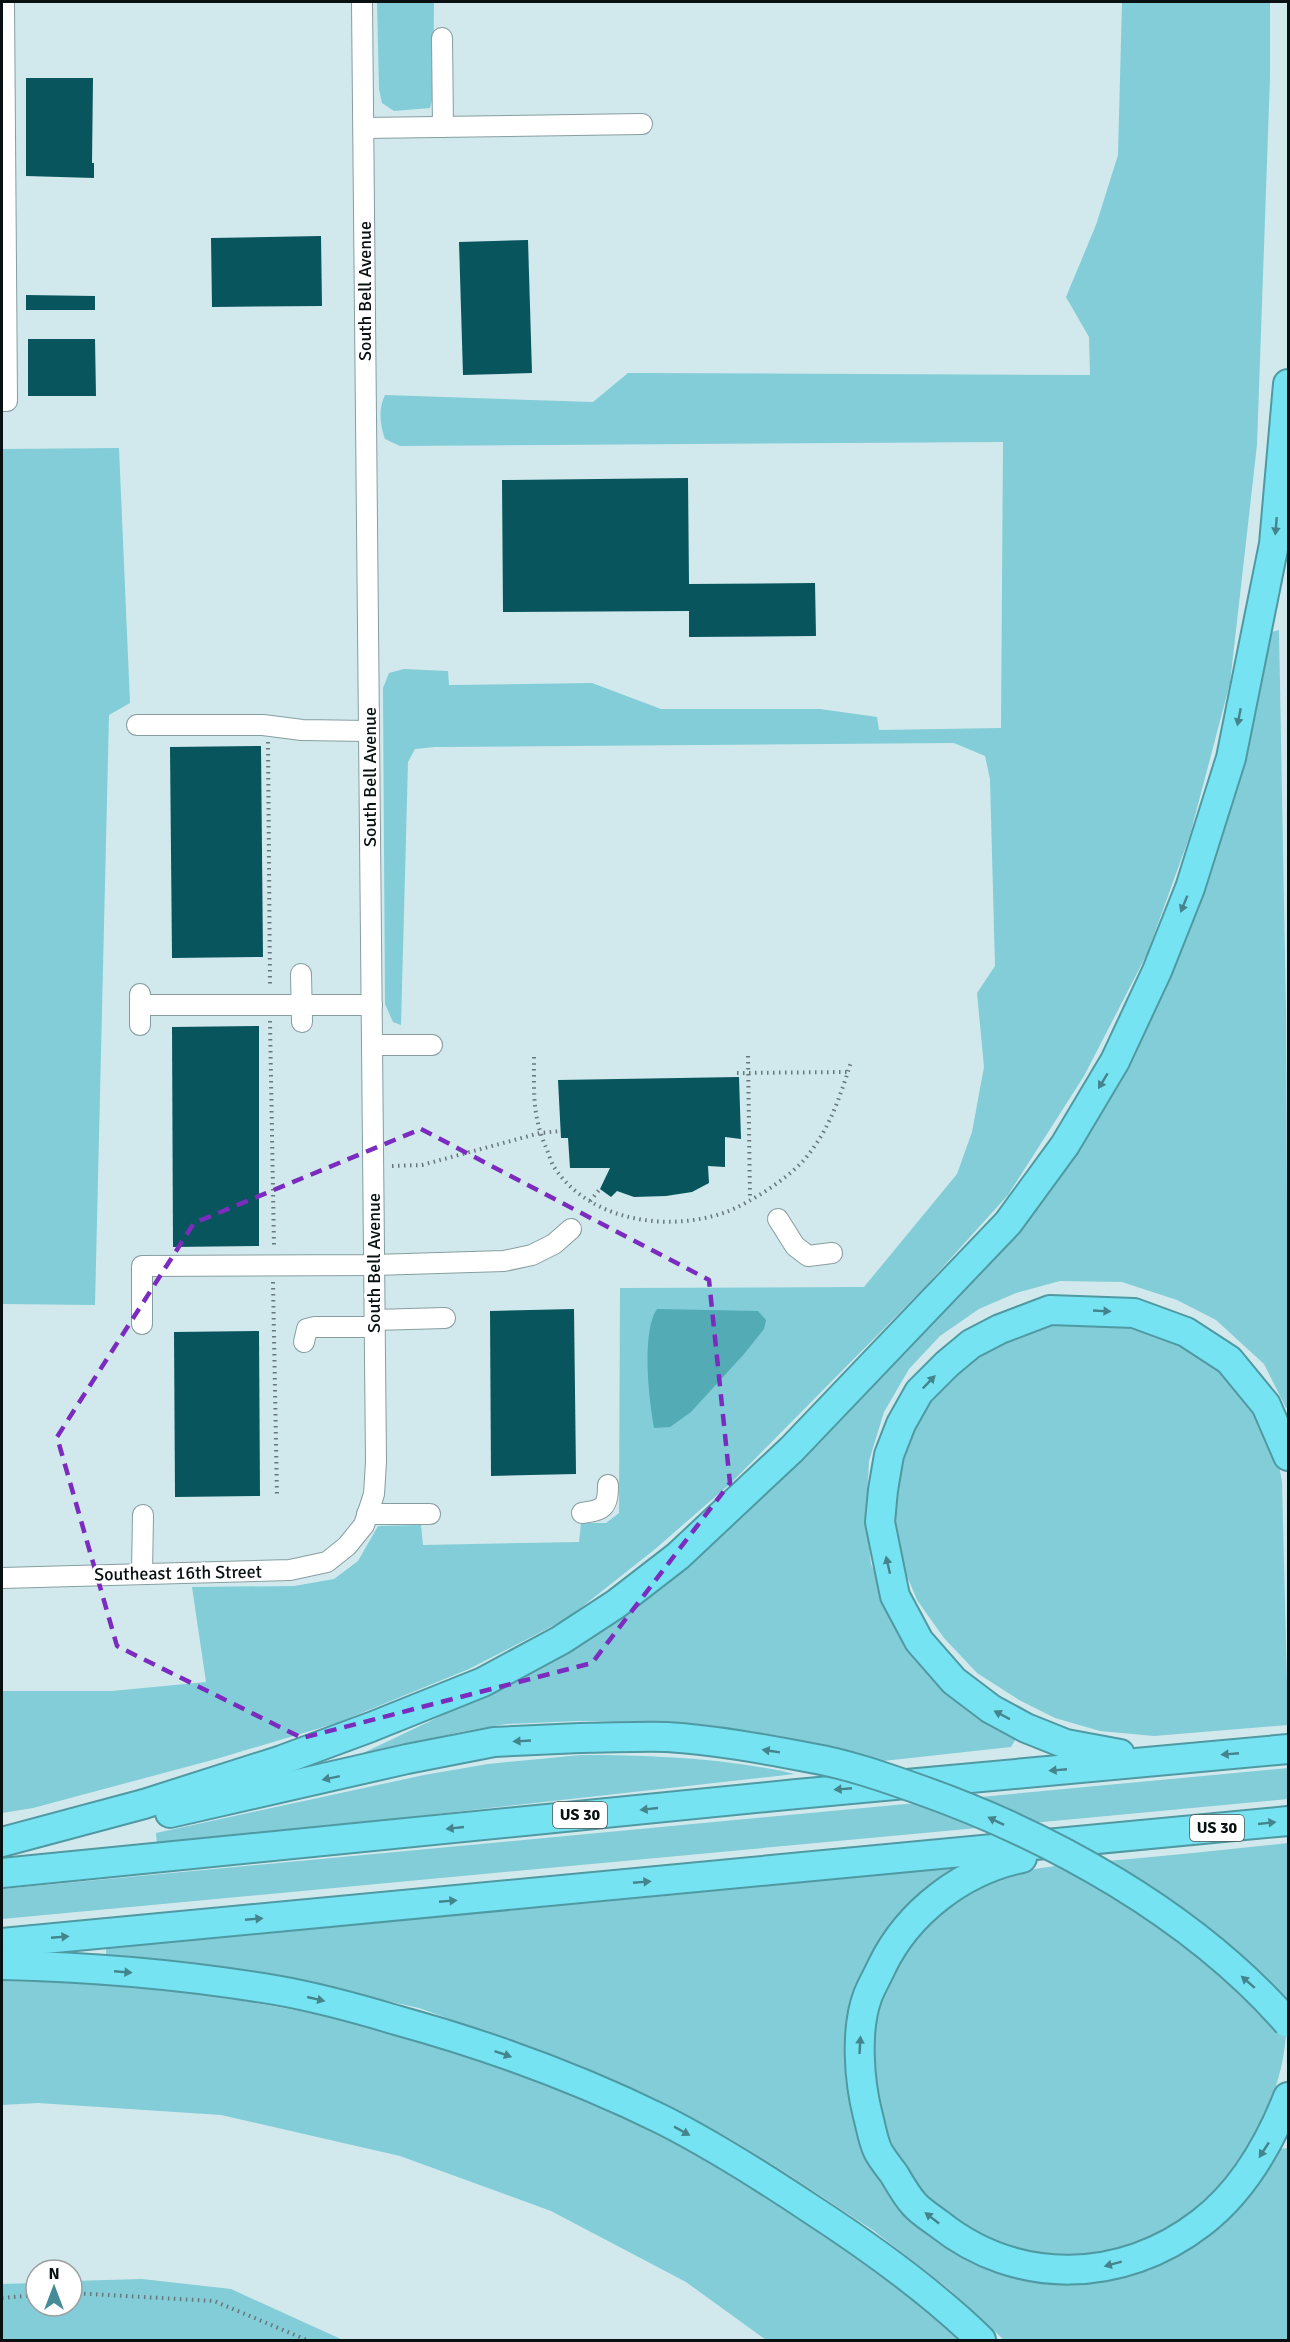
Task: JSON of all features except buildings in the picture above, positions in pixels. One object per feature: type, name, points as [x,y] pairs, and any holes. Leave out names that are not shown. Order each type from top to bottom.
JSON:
[{"type":"highway","points":[[2,1843],[144,1804],[293,1756],[483,1683],[561,1640],[616,1604],[678,1556],[792,1449],[1008,1223],[1065,1145],[1115,1061],[1158,971],[1190,888],[1231,758],[1274,544],[1288,384]]},
{"type":"highway","points":[[1158,1761],[1066,1744],[1026,1728],[991,1709],[954,1681],[919,1641],[895,1596],[880,1522],[882,1490],[889,1455],[901,1424],[919,1392],[947,1364],[971,1344],[1000,1329],[1050,1310],[1134,1312],[1186,1332],[1229,1360],[1266,1406],[1288,1456]]},
{"type":"highway","points":[[2,1843],[147,1818],[483,1744],[580,1738],[666,1737],[813,1758],[879,1775],[964,1805],[1079,1860],[1146,1903],[1199,1939],[1265,1997],[1288,2024]]},
{"type":"highway","name":"US 30","points":[[2,1873],[796,1794],[1288,1749]]},
{"type":"highway","name":"US 30","points":[[2,1942],[1288,1821]]},
{"type":"highway","points":[[1146,1835],[1006,1861],[960,1881],[921,1911],[890,1950],[868,1996],[859,2044],[862,2092],[878,2151],[915,2205],[957,2238],[992,2256],[1000,2260],[1053,2271],[1108,2267],[1158,2250],[1201,2223],[1239,2186],[1268,2145],[1288,2097]]},
{"type":"highway","points":[[2,1965],[62,1967],[173,1977],[278,1990],[442,2032],[547,2069],[662,2120],[754,2170],[861,2242],[952,2312],[981,2340]]},
{"type":"street","points":[[4,2],[4,401]]},
{"type":"street","name":"South Bell Avenue","points":[[347,1546],[364,1525],[368,1514],[374,1494],[376,1461],[362,2]]},
{"type":"street","points":[[442,38],[443,128]]},
{"type":"street","points":[[364,128],[642,124]]},
{"type":"street","points":[[137,725],[268,726],[302,730],[369,731]]},
{"type":"street","points":[[302,974],[302,1013]]},
{"type":"street","points":[[140,1008],[270,1005],[302,1013],[372,1005]]},
{"type":"street","points":[[372,1045],[432,1045]]},
{"type":"street","points":[[778,1219],[795,1246],[808,1256],[832,1253]]},
{"type":"street","points":[[142,1324],[142,1266],[374,1265],[504,1261],[532,1255],[554,1244],[572,1229]]},
{"type":"street","points":[[304,1342],[307,1329],[315,1327],[445,1318]]},
{"type":"street","points":[[582,1513],[603,1508],[608,1495],[608,1485]]},
{"type":"street","points":[[368,1514],[430,1514]]},
{"type":"street","points":[[142,1574],[143,1515]]},
{"type":"street","name":"Southeast 16th Street","points":[[2,1578],[290,1570],[327,1562],[347,1546]]},
{"type":"path","points":[[268,726],[270,1005]]},
{"type":"path","points":[[748,1056],[750,1200]]},
{"type":"path","points":[[534,1057],[534,1112],[553,1167],[575,1191],[602,1210],[645,1221],[688,1220],[725,1213],[759,1196],[803,1161],[825,1133],[851,1062]]},
{"type":"path","points":[[737,1073],[848,1072]]},
{"type":"path","points":[[373,1167],[422,1165],[540,1133],[561,1131]]},
{"type":"path","points":[[590,1201],[600,1189]]},
{"type":"path","points":[[84,2294],[214,2301],[307,2340]]},
{"type":"path","points":[[2,2298],[24,2296]]},
{"type":"highlighted area","points":[[421,1129],[709,1280],[730,1483],[592,1663],[302,1738],[117,1646],[57,1437],[194,1223]]},
{"type":"shaded area","points":[[377,2],[434,2],[433,97],[430,108],[394,111],[382,103],[379,89]]},
{"type":"shaded area","points":[[1122,2],[1270,2],[1270,77],[1257,445],[1230,683],[1190,835],[1147,954],[1084,1076],[1008,1195],[924,1288],[731,1483],[654,1550],[568,1618],[469,1669],[337,1723],[216,1759],[33,1808],[2,1813],[2,1691],[112,1691],[206,1682],[192,1587],[294,1586],[334,1579],[358,1561],[378,1526],[421,1525],[423,1545],[579,1542],[581,1523],[606,1523],[619,1513],[620,1288],[864,1287],[957,1174],[972,1132],[984,1067],[977,993],[995,966],[990,779],[985,756],[954,743],[415,749],[408,762],[401,1025],[393,1022],[385,1004],[383,688],[389,673],[404,669],[448,671],[449,685],[592,683],[661,709],[820,709],[877,717],[879,730],[1001,728],[1003,442],[400,446],[385,439],[381,423],[381,406],[385,395],[593,402],[628,373],[1090,375],[1089,337],[1066,297],[1096,225],[1118,155]]},
{"type":"shaded area","points":[[119,448],[130,703],[109,715],[95,1305],[2,1304],[2,449]]},
{"type":"shaded area","points":[[1279,630],[1286,1012],[1288,1407],[1286,1408],[1264,1364],[1216,1320],[1177,1300],[1122,1282],[1060,1281],[1016,1293],[979,1309],[940,1336],[909,1369],[884,1412],[869,1461],[866,1519],[871,1564],[890,1609],[1018,1735],[1011,1747],[883,1761],[780,1736],[715,1726],[579,1721],[506,1724],[359,1755],[510,1683],[602,1629],[1095,1116],[1268,633]]},
{"type":"shaded area","points":[[657,1309],[758,1311],[766,1320],[764,1329],[744,1354],[691,1412],[670,1427],[654,1428],[650,1401],[648,1350],[652,1320]]},
{"type":"shaded area","points":[[1043,1313],[1153,1319],[1242,1385],[1276,1449],[1282,1482],[1288,1725],[1154,1736],[1100,1731],[1055,1718],[1019,1700],[977,1673],[944,1638],[917,1600],[898,1554],[891,1515],[907,1429],[954,1360]]},
{"type":"shaded area","points":[[581,1755],[689,1758],[742,1764],[795,1774],[157,1845],[156,1833],[424,1775],[488,1764]]},
{"type":"shaded area","points":[[1288,1768],[1288,1799],[2,1919],[2,1889]]},
{"type":"shaded area","points":[[1288,1843],[1288,2004],[1286,2039],[1280,2073],[1267,2109],[1256,2130],[1244,2151],[1215,2189],[1181,2221],[1148,2239],[1101,2253],[1068,2257],[1036,2255],[1007,2248],[981,2236],[934,2202],[914,2180],[898,2156],[886,2129],[878,2101],[873,2047],[880,2007],[892,1977],[912,1945],[937,1916],[951,1904],[983,1884],[1032,1869]]},
{"type":"shaded area","points":[[954,1867],[955,1870],[882,1937],[860,1979],[851,2008],[846,2038],[846,2069],[852,2106],[864,2149],[887,2191],[902,2209],[939,2241],[981,2265],[1036,2283],[1090,2282],[1148,2269],[1167,2261],[1191,2246],[1232,2207],[1279,2149],[1288,2148],[1288,2340],[1004,2340],[949,2289],[874,2231],[786,2173],[727,2137],[588,2069],[419,2008],[272,1976],[106,1957],[106,1948]]},
{"type":"shaded area","points":[[2,1981],[127,1986],[255,2003],[352,2022],[498,2065],[622,2116],[684,2146],[745,2180],[804,2216],[860,2255],[913,2296],[962,2340],[766,2340],[686,2282],[551,2211],[400,2156],[221,2115],[38,2103],[2,2105]]},
{"type":"shaded area","points":[[142,2279],[231,2289],[343,2340],[2,2340],[2,2284],[24,2283],[24,2318],[84,2318],[84,2281]]}]
